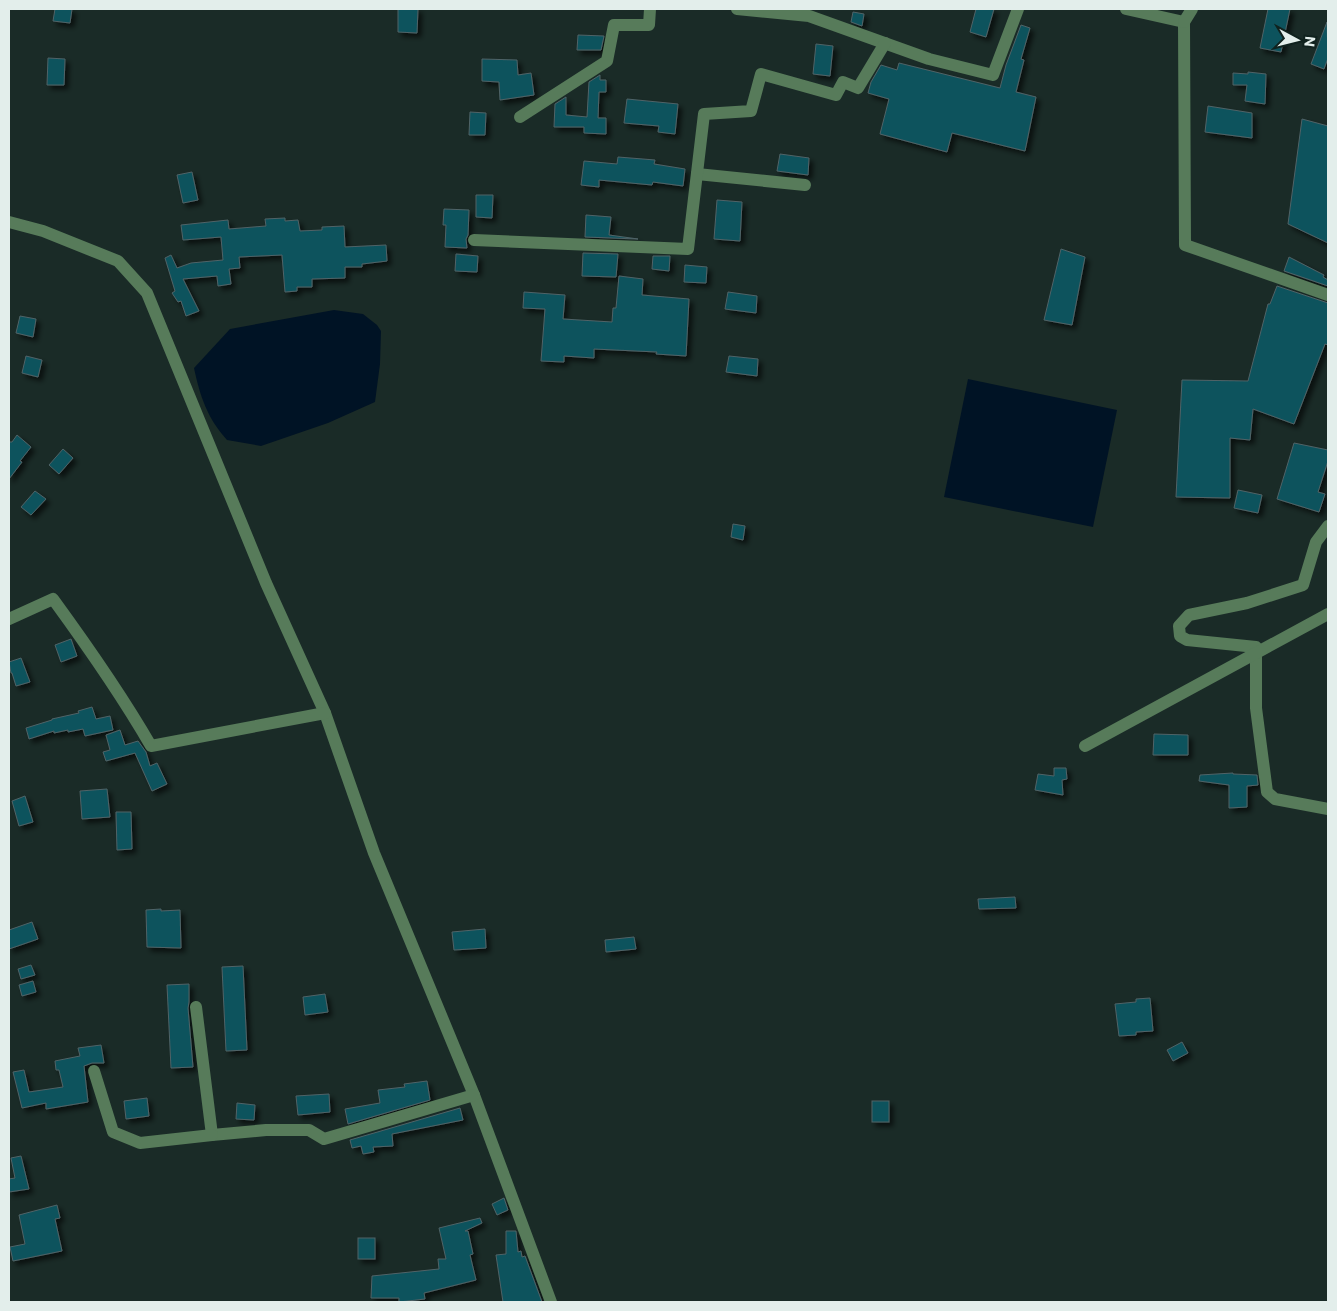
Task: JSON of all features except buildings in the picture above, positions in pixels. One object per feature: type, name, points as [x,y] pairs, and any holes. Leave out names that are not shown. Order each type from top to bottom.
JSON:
[{"type":"street","points":[[520,117],[607,62],[614,25],[649,25],[650,9]]},
{"type":"street","points":[[737,9],[809,16],[929,59],[993,75],[1018,9]]},
{"type":"street","points":[[1126,9],[1184,22]]},
{"type":"street","points":[[1192,9],[1184,22],[1185,245],[1328,295]]},
{"type":"street","points":[[474,240],[688,249],[704,114],[750,111],[761,74],[836,95],[843,82],[858,88],[885,43]]},
{"type":"street","points":[[696,174],[805,185]]},
{"type":"street","points":[[9,222],[43,231],[118,261],[147,293],[266,583],[325,713],[374,853],[474,1095],[551,1302]]},
{"type":"street","points":[[1328,526],[1316,542],[1303,584],[1247,603],[1189,615],[1179,626],[1180,636],[1187,640],[1256,647],[1256,708],[1267,792],[1275,799],[1328,809]]},
{"type":"street","points":[[9,619],[53,599],[102,665],[151,746],[325,713]]},
{"type":"street","points":[[1085,746],[1328,614]]},
{"type":"street","points":[[196,1007],[212,1135]]},
{"type":"street","points":[[94,1071],[113,1132],[140,1143],[266,1130],[309,1130],[324,1139],[474,1095]]},
{"type":"water","points":[[334,310],[363,314],[377,325],[381,331],[380,364],[375,402],[328,423],[261,446],[227,440],[209,415],[194,368],[230,329]]},
{"type":"water","points":[[968,379],[1117,410],[1093,527],[944,497]]}]
